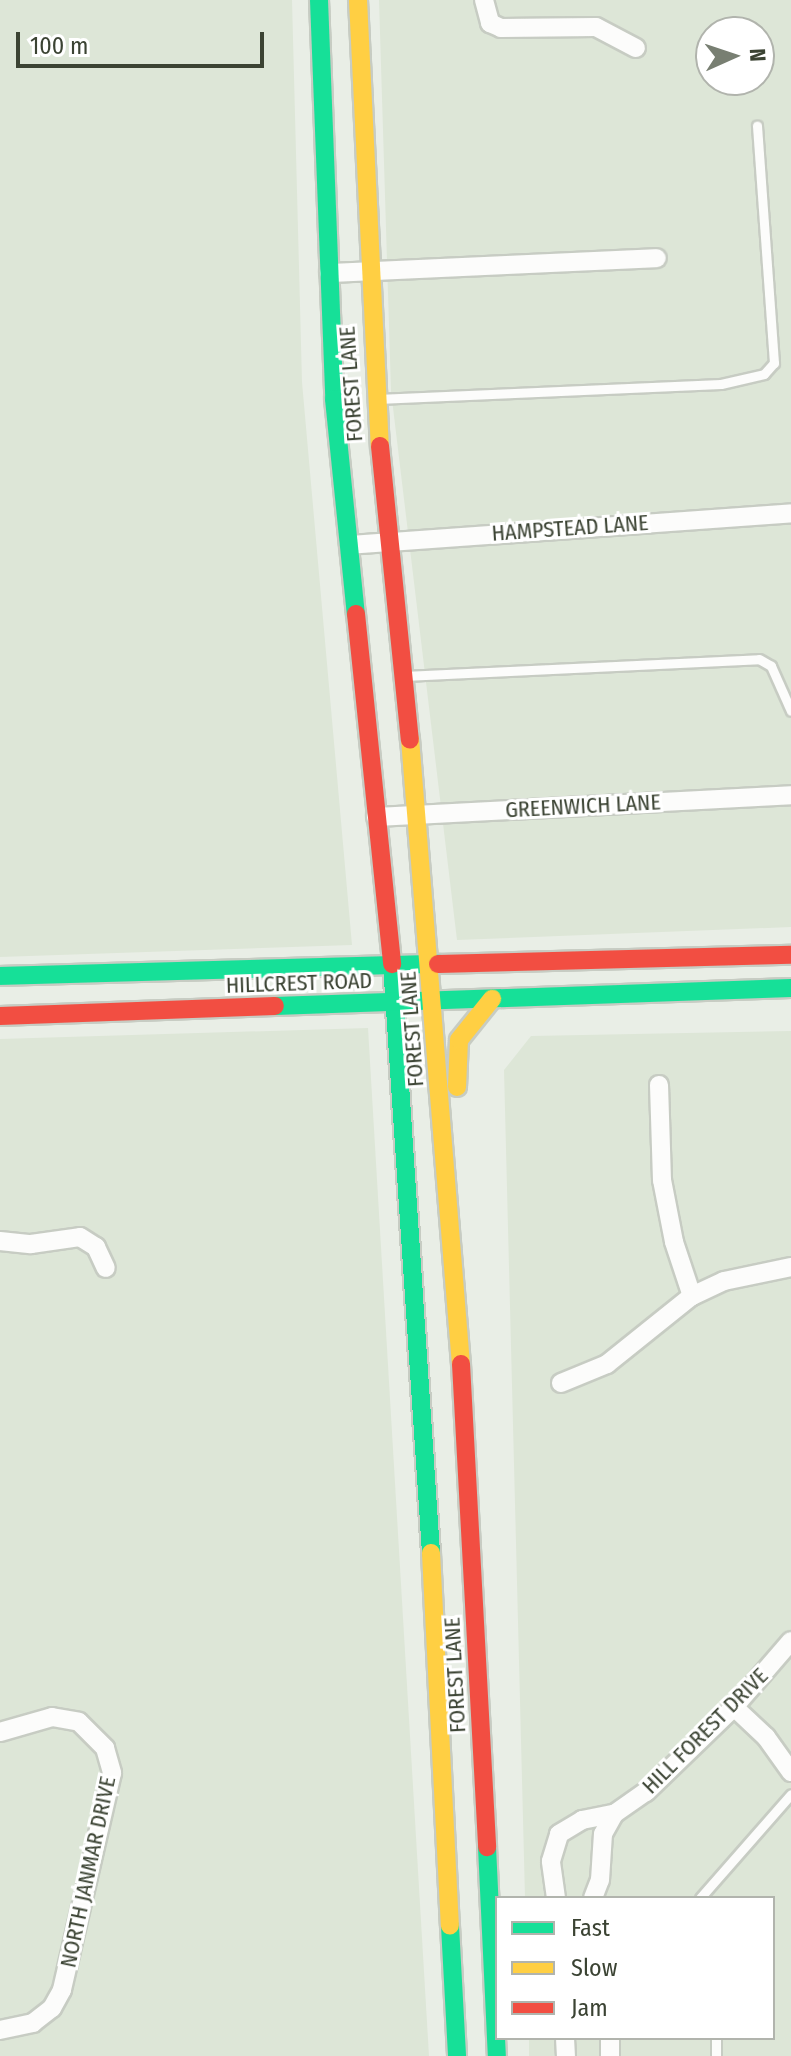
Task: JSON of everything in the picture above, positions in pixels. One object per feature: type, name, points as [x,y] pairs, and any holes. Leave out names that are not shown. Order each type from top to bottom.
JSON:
[{"type":"main road","name":"FOREST LANE","points":[[319,0],[334,399],[392,968],[428,1474],[457,2056]]},
{"type":"main road","name":"FOREST LANE","points":[[358,0],[367,271],[375,399],[432,967],[469,1470],[495,2017]]},
{"type":"main road","name":"HILLCREST ROAD","points":[[0,976],[432,967],[791,955]]},
{"type":"main road","name":"HILLCREST ROAD","points":[[0,1016],[394,1005],[791,988]]},
{"type":"main road","points":[[449,1210],[460,1159],[459,1040],[492,999]]},
{"type":"main road","points":[[428,1474],[469,1470]]},
{"type":"main road","points":[[454,2018],[495,2017]]},
{"type":"street","points":[[484,0],[490,23],[501,28],[596,27],[636,48]]},
{"type":"street","points":[[329,273],[657,258]]},
{"type":"street","name":"HAMPSTEAD LANE","points":[[349,545],[791,513]]},
{"type":"street","name":"GREENWICH LANE","points":[[376,817],[791,795]]},
{"type":"street","points":[[659,1085],[662,1180],[674,1242],[692,1296]]},
{"type":"street","points":[[0,1241],[31,1244],[80,1237],[96,1247],[106,1268]]},
{"type":"street","points":[[561,1383],[607,1364],[692,1296],[745,1275],[791,1267]]},
{"type":"street","name":"HILL FOREST DRIVE","points":[[556,1896],[551,1861],[559,1834],[582,1820],[614,1814],[676,1766],[734,1707],[791,1641]]},
{"type":"street","points":[[734,1707],[766,1737],[791,1772]]},
{"type":"street","name":"NORTH JANMAR DRIVE","points":[[0,1732],[52,1717],[79,1722],[105,1748],[112,1773],[62,1990],[52,2008],[33,2023],[0,2030]]},
{"type":"street","points":[[594,1896],[600,1880],[603,1834],[614,1814]]},
{"type":"lane","points":[[375,399],[721,384],[764,374],[774,363],[757,126]]},
{"type":"lane","points":[[401,676],[759,659],[771,666],[791,711]]},
{"type":"lane","points":[[702,1896],[791,1794]]},
{"type":"shaded area","points":[[0,0],[292,0],[302,382],[352,945],[0,957]]},
{"type":"shaded area","points":[[379,0],[791,0],[791,927],[457,940],[391,391]]},
{"type":"shaded area","points":[[368,1028],[429,2056],[0,2056],[0,1039]]},
{"type":"shaded area","points":[[791,1031],[791,2056],[529,2056],[529,2040],[775,2040],[775,1896],[525,1896],[504,1070],[531,1036]]},
{"type":"traffic: fast","points":[[319,0],[334,399],[356,614]]},
{"type":"traffic: fast","points":[[392,964],[431,1553]]},
{"type":"traffic: fast","points":[[0,976],[438,964]]},
{"type":"traffic: fast","points":[[275,1006],[791,988]]},
{"type":"traffic: fast","points":[[487,1847],[495,2014]]},
{"type":"traffic: fast","points":[[450,1926],[457,2056]]},
{"type":"traffic: fast","points":[[496,2040],[497,2056]]},
{"type":"traffic: slow","points":[[358,0],[380,446]]},
{"type":"traffic: slow","points":[[410,739],[461,1364]]},
{"type":"traffic: slow","points":[[457,1087],[459,1040],[492,999]]},
{"type":"traffic: slow","points":[[431,1553],[450,1926]]},
{"type":"traffic: jam","points":[[380,446],[410,739]]},
{"type":"traffic: jam","points":[[356,614],[392,964]]},
{"type":"traffic: jam","points":[[438,964],[791,955]]},
{"type":"traffic: jam","points":[[0,1016],[275,1006]]},
{"type":"traffic: jam","points":[[461,1364],[487,1847]]}]
